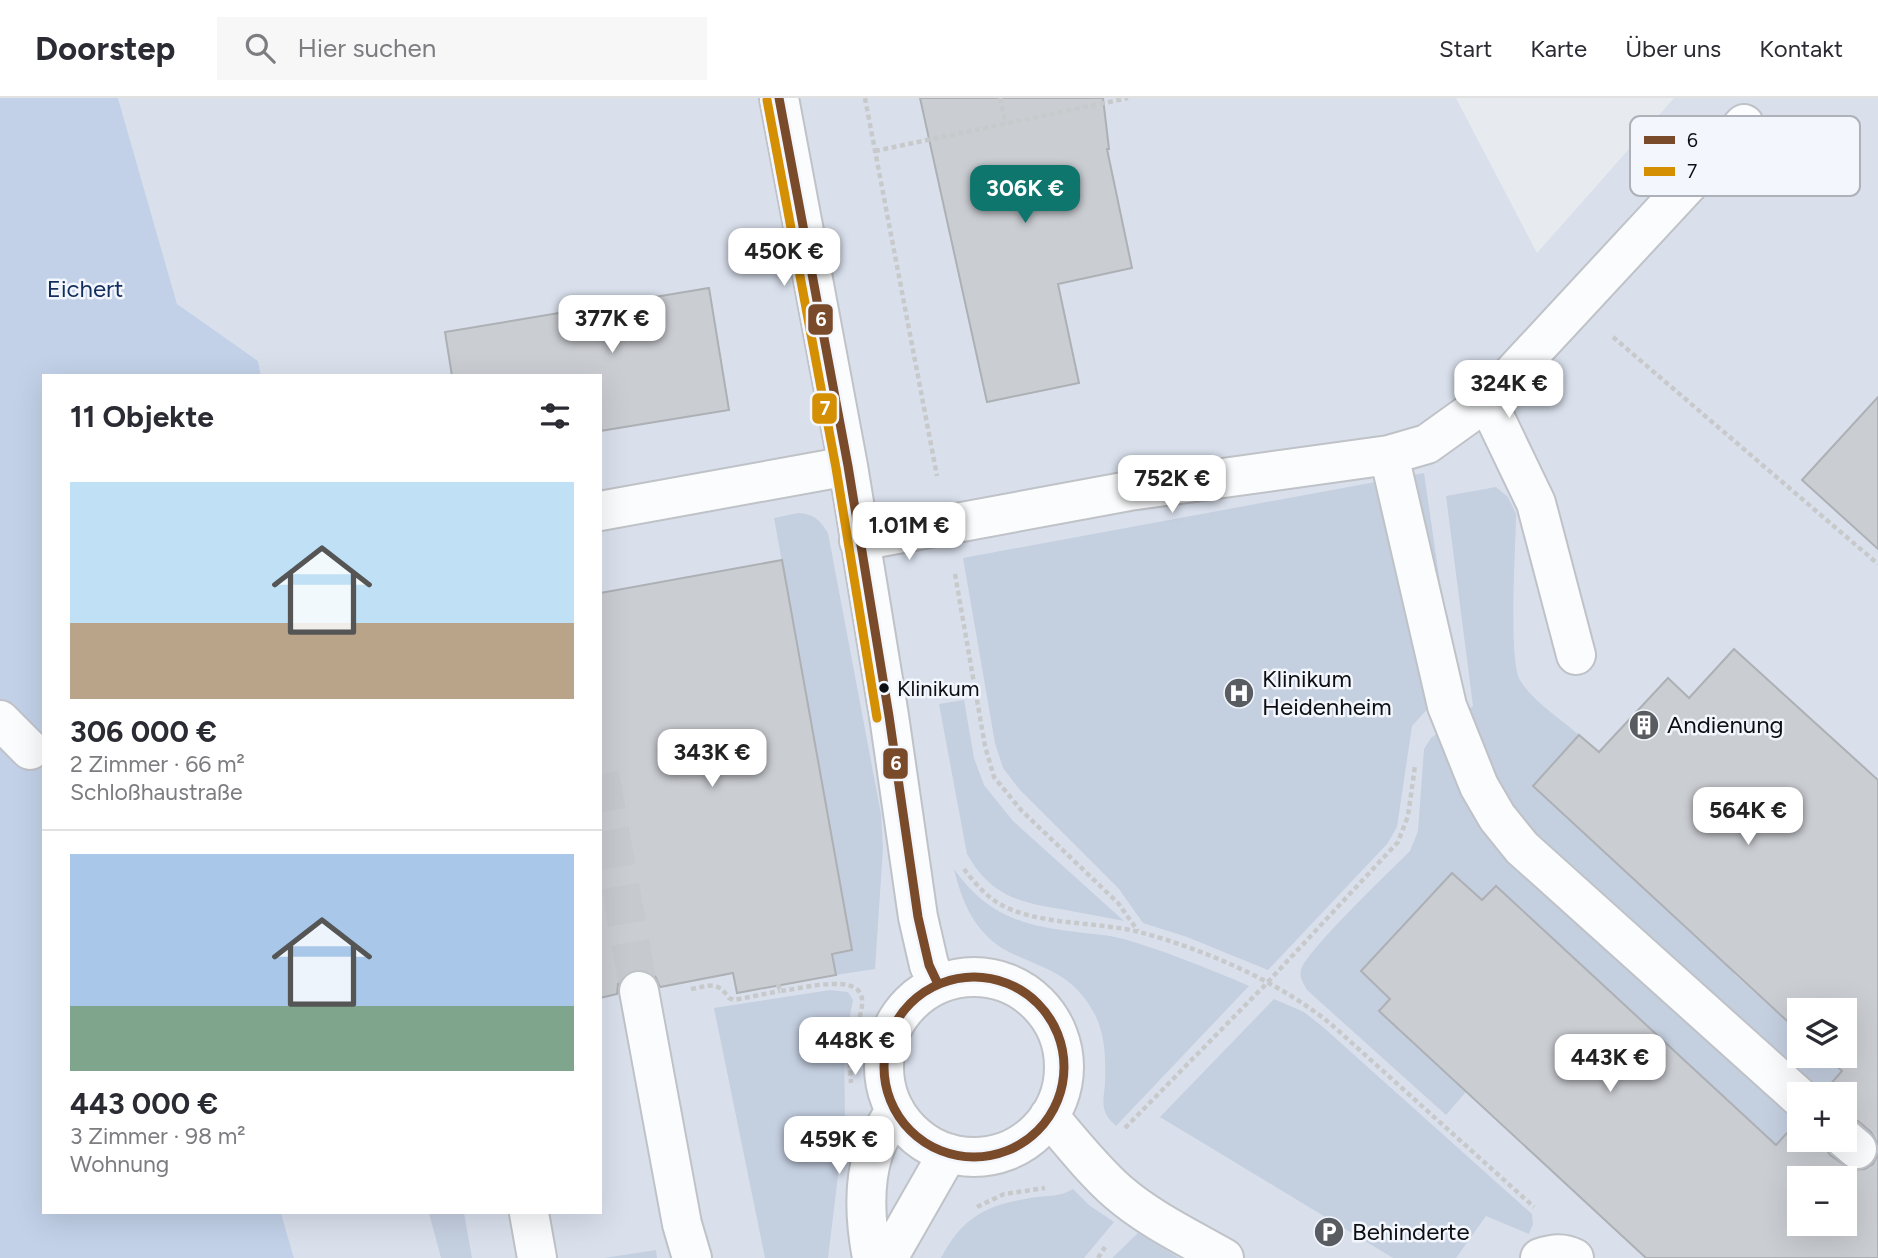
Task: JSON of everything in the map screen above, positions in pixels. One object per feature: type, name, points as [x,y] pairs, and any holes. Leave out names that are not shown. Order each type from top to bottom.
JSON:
[{"type":"street","points":[[779,98],[848,466],[918,917],[929,965],[938,984]]},
{"type":"street","points":[[859,541],[1129,491],[1389,456],[1427,444],[1487,401],[1678,196]]},
{"type":"street","points":[[1487,401],[1536,503],[1576,655]]},
{"type":"street","points":[[1389,456],[1447,706],[1479,786],[1497,817],[1522,848],[1787,1086]]},
{"type":"street","points":[[602,511],[848,466]]},
{"type":"street","points":[[0,720],[30,750]]},
{"type":"street","points":[[965,978],[994,979],[1020,990],[1042,1009],[1057,1033],[1064,1061],[1061,1090],[1049,1116],[1030,1138],[1005,1151],[977,1157],[948,1153],[917,1137],[895,1110],[885,1082],[885,1052],[889,1038],[894,1024],[908,1006],[938,984],[965,978]]},
{"type":"street","points":[[639,991],[682,1224],[692,1258]]},
{"type":"street","points":[[872,1258],[867,1209],[872,1156],[895,1110]]},
{"type":"street","points":[[1049,1116],[1119,1193],[1224,1258]]},
{"type":"street","points":[[888,1258],[948,1153]]},
{"type":"street","points":[[529,1214],[537,1258]]},
{"type":"path","points":[[865,98],[985,746],[994,777],[1021,810],[1118,903],[1138,932]]},
{"type":"path","points":[[1000,98],[1006,123]]},
{"type":"path","points":[[875,151],[1128,98]]},
{"type":"path","points":[[1577,305],[1878,564]]},
{"type":"path","points":[[962,863],[977,885],[997,903],[1020,913],[1138,932],[1214,958],[1267,983],[1322,1017],[1540,1213],[1555,1239],[1556,1257]]},
{"type":"path","points":[[968,1212],[1004,1194],[1034,1188],[1059,1187],[1073,1179],[1267,983]]},
{"type":"path","points":[[778,985],[780,991],[833,984],[852,987],[859,992],[863,999],[863,1008],[850,1058],[852,1095]]},
{"type":"shaded area","name":"Klinikum Heidenheim","points":[[118,98],[1456,98],[1537,253],[1630,148],[1630,196],[1860,196],[1860,116],[1658,116],[1674,98],[1878,98],[1878,1258],[294,1258],[281,1214],[602,1214],[602,374],[261,374],[258,361],[177,305]]},
{"type":"shaded area","points":[[1424,473],[1455,686],[1432,704],[1412,726],[1397,827],[1387,844],[1268,970],[1187,937],[1143,923],[1119,889],[1020,790],[1003,768],[995,743],[963,558]]},
{"type":"shaded area","points":[[1496,487],[1508,497],[1516,514],[1513,627],[1516,668],[1525,688],[1539,703],[1579,735],[1533,786],[1697,939],[1704,931],[1741,966],[1734,974],[1787,1021],[1787,1068],[1839,1068],[1855,1082],[1787,1082],[1787,1133],[1776,1145],[1496,886],[1482,900],[1452,873],[1361,971],[1390,999],[1379,1011],[1466,1092],[1446,1115],[1307,990],[1303,983],[1301,970],[1317,946],[1410,851],[1418,831],[1424,749],[1431,738],[1473,706],[1446,496]]},
{"type":"shaded area","points":[[798,513],[816,519],[828,533],[881,814],[883,848],[875,969],[836,975],[832,954],[852,950],[774,518]]},
{"type":"shaded area","points":[[964,700],[974,758],[984,785],[1013,821],[1124,921],[1025,902],[999,890],[977,869],[967,854],[939,704]]},
{"type":"shaded area","points":[[954,869],[980,898],[1007,916],[1039,926],[1124,939],[1249,986],[1116,1126],[1104,1108],[1104,1046],[1094,1013],[1086,1000],[1077,989],[1057,974],[1009,952],[988,937],[966,906]]},
{"type":"shaded area","points":[[830,990],[848,992],[853,1000],[844,1048],[845,1118],[828,1258],[765,1258],[714,1008]]},
{"type":"shaded area","points":[[1274,999],[1304,1012],[1323,1027],[1532,1214],[1533,1224],[1529,1234],[1486,1216],[1456,1258],[1393,1258],[1160,1117]]},
{"type":"shaded area","points":[[1857,1084],[1878,1103],[1878,1217],[1857,1193],[1857,1166],[1827,1166],[1838,1153],[1857,1152]]},
{"type":"shaded area","points":[[1073,1189],[1089,1205],[1114,1222],[1084,1258],[941,1258],[959,1231],[980,1214],[1005,1203],[1060,1195]]},
{"type":"shaded area","points":[[429,1214],[464,1214],[472,1258],[441,1258]]},
{"type":"shaded area","points":[[1138,1233],[1179,1258],[1112,1258]]},
{"type":"shaded area","points":[[656,1250],[657,1258],[604,1258]]},
{"type":"green space","name":"Eichert","points":[[0,98],[118,98],[177,304],[258,361],[261,374],[42,374],[42,1214],[281,1214],[294,1258],[0,1258]]},
{"type":"building","points":[[920,98],[1103,98],[1107,149],[1132,268],[1058,284],[1079,383],[987,402]]},
{"type":"building","points":[[709,288],[729,410],[602,431],[602,374],[452,374],[445,332]]},
{"type":"building","points":[[1878,397],[1878,549],[1802,480]]},
{"type":"building","points":[[782,560],[852,950],[832,954],[836,975],[737,993],[733,973],[660,987],[655,976],[646,970],[636,969],[624,975],[618,984],[617,994],[602,998],[602,593]]},
{"type":"building","points":[[1734,649],[1878,780],[1878,1145],[1871,1132],[1857,1121],[1857,1082],[1832,1082],[1842,1071],[1839,1068],[1857,1068],[1857,998],[1787,998],[1787,1021],[1533,786],[1579,735],[1599,752],[1668,678],[1689,698]]},
{"type":"building","points":[[1452,873],[1482,900],[1496,886],[1776,1145],[1787,1133],[1787,1152],[1828,1152],[1846,1166],[1787,1166],[1787,1236],[1857,1236],[1857,1170],[1873,1164],[1878,1154],[1878,1258],[1646,1258],[1379,1011],[1390,999],[1361,971]]},
{"type":"tunnel","points":[[602,785],[639,991]]},
{"type":"transit line","name":"6","points":[[779,98],[848,466],[889,716],[918,917],[929,965],[938,984]]},
{"type":"transit line","name":"7","points":[[767,100],[836,468],[877,718]]},
{"type":"transit line","name":"6","points":[[974,977],[1008,984],[1024,992],[1037,1004],[1049,1017],[1057,1033],[1064,1067],[1057,1101],[1049,1117],[1037,1130],[1024,1142],[1008,1150],[974,1157],[940,1150],[924,1142],[911,1130],[899,1117],[891,1101],[884,1067],[891,1033],[899,1017],[911,1004],[924,992],[940,984],[974,977]]},
{"type":"place","name":"Klinikum","points":[[884,688]]},
{"type":"place","name":"Klinikum Heidenheim","points":[[1239,693]]},
{"type":"place","name":"Andienung","points":[[1644,725]]},
{"type":"place","name":"Behinderte","points":[[1329,1232]]}]
